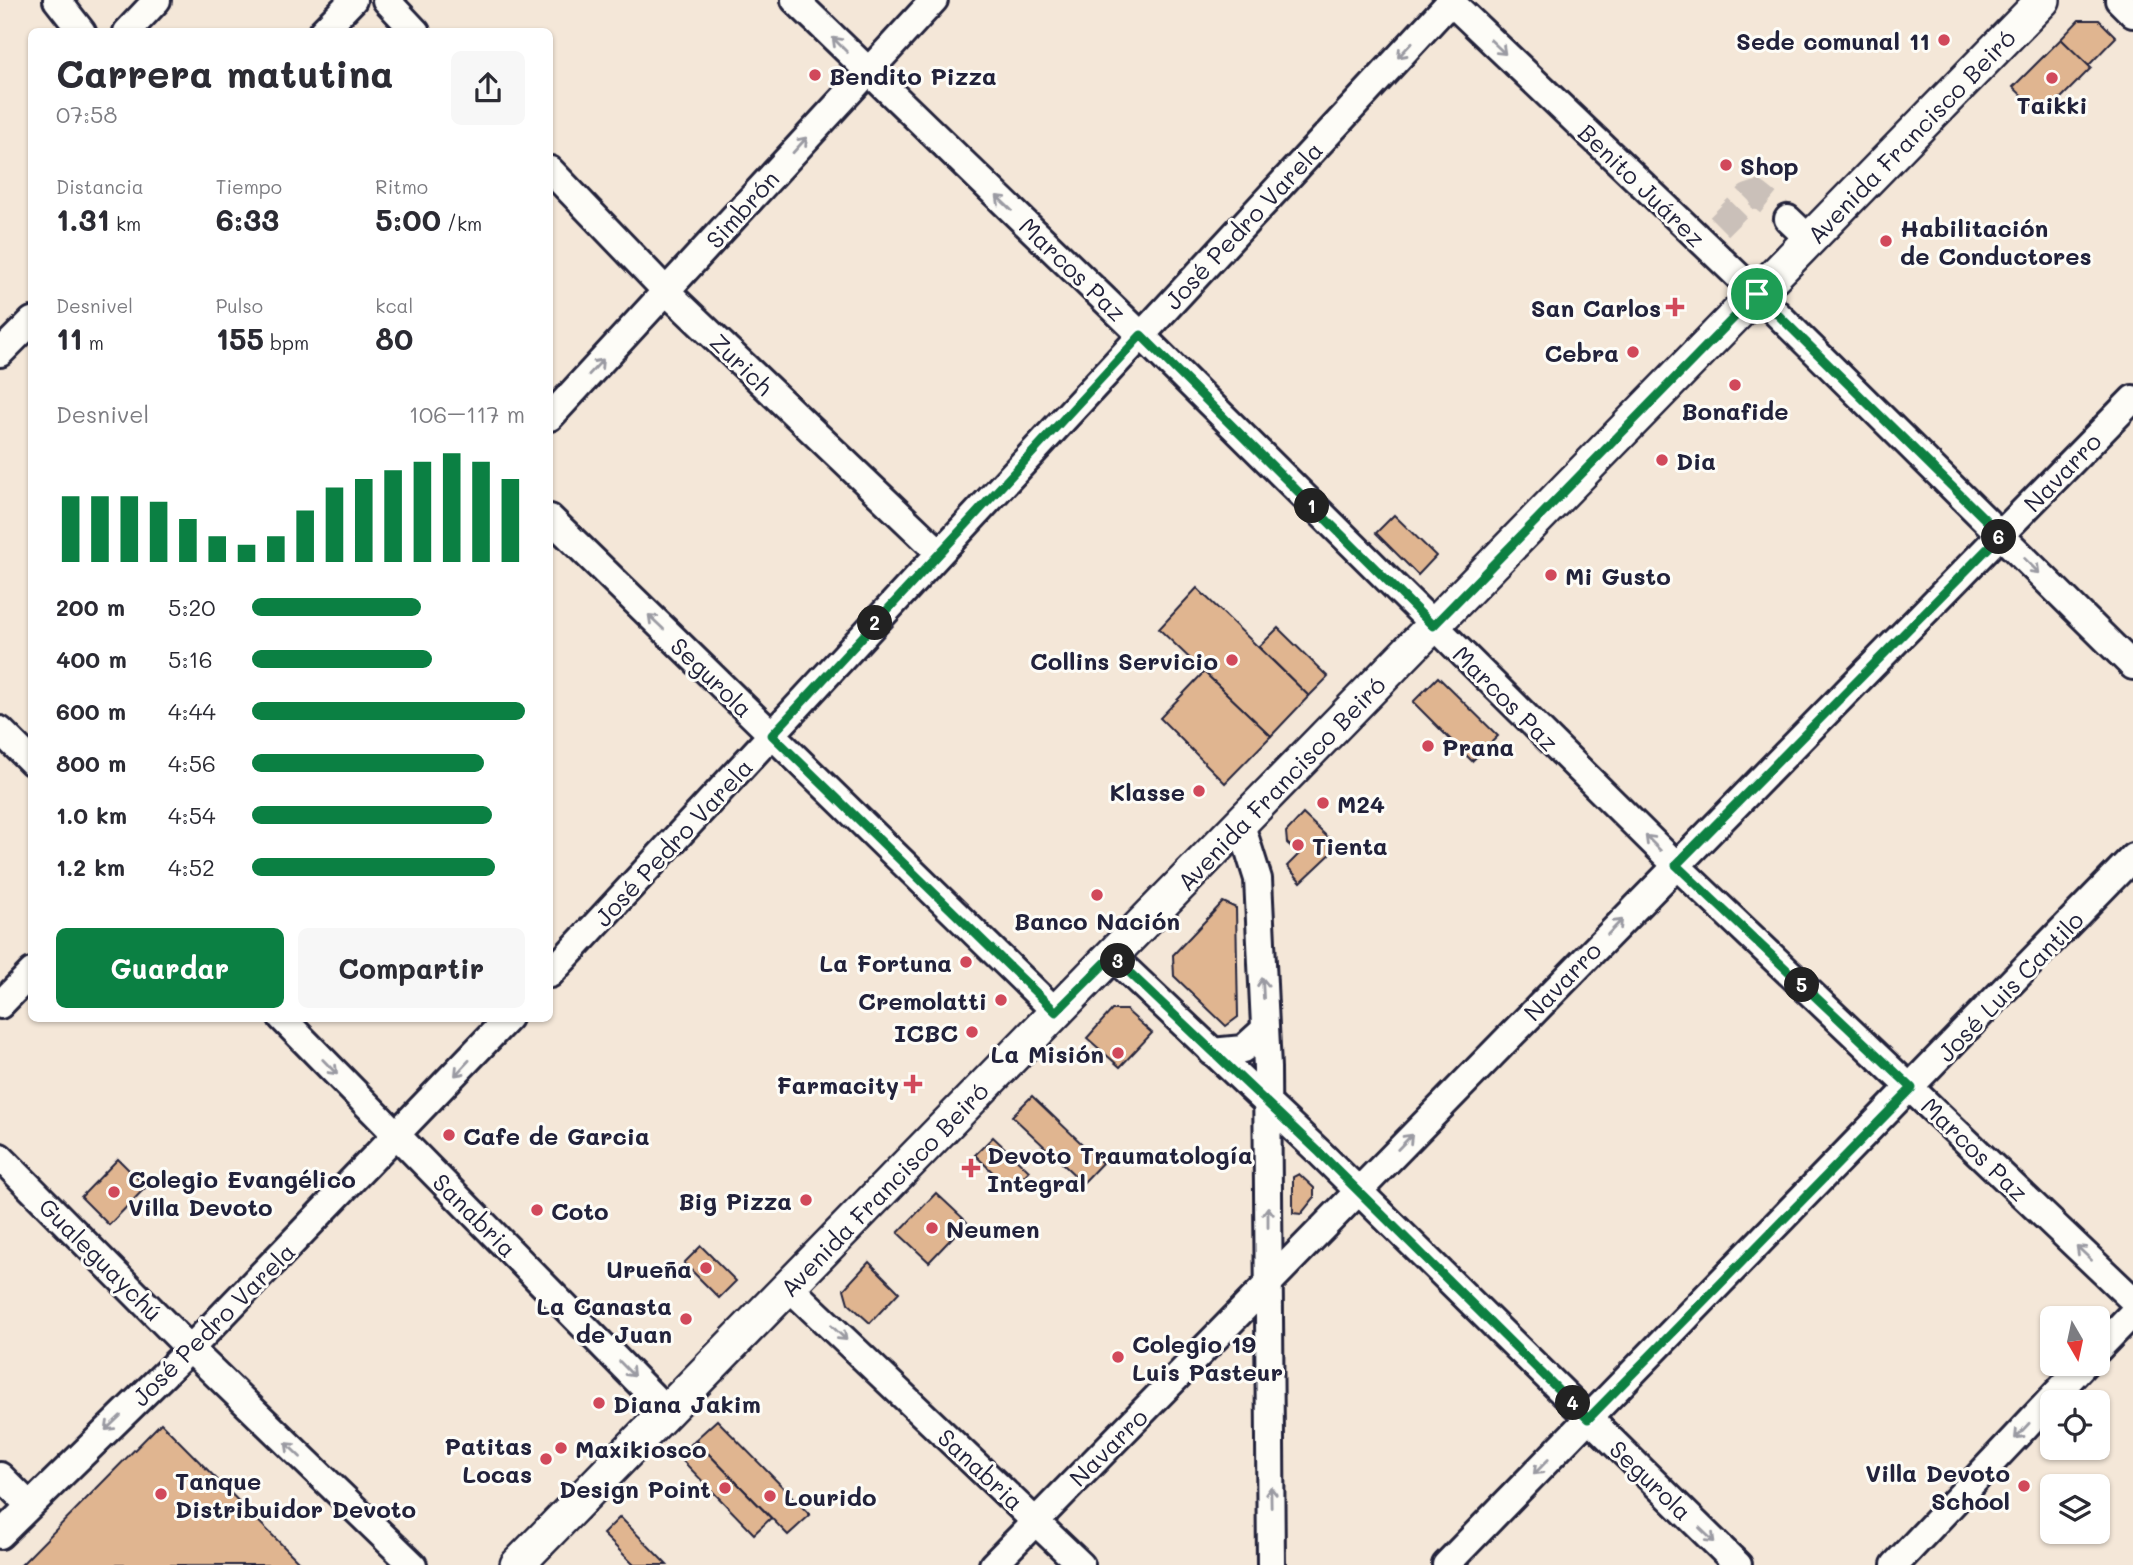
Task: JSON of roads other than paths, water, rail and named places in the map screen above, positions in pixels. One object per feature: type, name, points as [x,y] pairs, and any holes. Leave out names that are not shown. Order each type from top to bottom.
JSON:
[{"type":"main road","name":"Avenida Francisco Beiró","points":[[517,1565],[1757,294],[1799,230],[2043,0]]},
{"type":"street","points":[[57,0],[79,28]]},
{"type":"street","points":[[131,28],[157,0]]},
{"type":"street","points":[[326,28],[353,0]]},
{"type":"street","points":[[386,0],[412,28]]},
{"type":"street","name":"Marcos Paz","points":[[795,0],[1141,335],[1676,865],[2133,1300]]},
{"type":"street","name":"Simbrón","points":[[553,414],[934,0]]},
{"type":"street","name":"Benito Juárez","points":[[1450,0],[1711,234],[1757,294],[2133,666]]},
{"type":"street","name":"José Pedro Varela","points":[[553,971],[1450,0]]},
{"type":"street","points":[[2119,0],[2133,15]]},
{"type":"street","name":"Zurich","points":[[553,173],[667,292],[939,552]]},
{"type":"street","points":[[0,352],[28,325]]},
{"type":"street","name":"Navarro","points":[[993,1565],[2133,399]]},
{"type":"street","name":"Segurola","points":[[553,521],[1056,1012]]},
{"type":"street","points":[[0,730],[28,758]]},
{"type":"street","points":[[1241,825],[1258,879],[1265,1029],[1271,1565]]},
{"type":"street","name":"José Luis Cantilo","points":[[1446,1565],[2133,858]]},
{"type":"street","name":"Segurola","points":[[1112,956],[1357,1191],[1738,1565]]},
{"type":"street","points":[[0,1004],[28,976]]},
{"type":"street","name":"Sanabria","points":[[286,1022],[668,1412]]},
{"type":"street","name":"José Pedro Varela","points":[[0,1535],[28,1504],[190,1349],[505,1022]]},
{"type":"street","points":[[1212,1052],[1243,1049],[1265,1029]]},
{"type":"street","name":"Gualeguaychú","points":[[0,1157],[190,1349],[413,1565]]},
{"type":"street","name":"Sanabria","points":[[789,1287],[1082,1565]]},
{"type":"street","points":[[2110,1337],[2133,1313]]},
{"type":"street","points":[[1895,1565],[2073,1376]]},
{"type":"street","points":[[0,1476],[28,1504]]},
{"type":"tunnel","points":[[1719,226],[1748,197],[1757,194],[1788,219]]},
{"type":"place","name":"Sede comunal 11","points":[[1944,40]]},
{"type":"place","name":"Bendito Pizza","points":[[815,75]]},
{"type":"place","name":"Taikki","points":[[2052,78]]},
{"type":"place","name":"Shop","points":[[1726,165]]},
{"type":"place","name":"Habilitación de Conductores","points":[[1886,241]]},
{"type":"place","name":"San Carlos","points":[[1675,307]]},
{"type":"place","name":"Cebra","points":[[1633,352]]},
{"type":"place","name":"Bonafide","points":[[1735,385]]},
{"type":"place","name":"Dia","points":[[1662,460]]},
{"type":"place","name":"Mi Gusto","points":[[1551,575]]},
{"type":"place","name":"Collins Servicio","points":[[1232,660]]},
{"type":"place","name":"Prana","points":[[1428,746]]},
{"type":"place","name":"Klasse","points":[[1199,791]]},
{"type":"place","name":"M24","points":[[1323,803]]},
{"type":"place","name":"Tienta","points":[[1298,845]]},
{"type":"place","name":"Banco Nación","points":[[1097,895]]},
{"type":"place","name":"La Fortuna","points":[[966,962]]},
{"type":"place","name":"Cremolatti","points":[[1001,1000]]},
{"type":"place","name":"ICBC","points":[[972,1032]]},
{"type":"place","name":"La Misión","points":[[1118,1053]]},
{"type":"place","name":"Farmacity","points":[[913,1084]]},
{"type":"place","name":"Cafe de Garcia","points":[[449,1135]]},
{"type":"place","name":"Devoto Traumatología Integral","points":[[971,1168]]},
{"type":"place","name":"Colegio Evangélico Villa Devoto","points":[[114,1192]]},
{"type":"place","name":"Big Pizza","points":[[806,1200]]},
{"type":"place","name":"Coto","points":[[537,1210]]},
{"type":"place","name":"Neumen","points":[[932,1228]]},
{"type":"place","name":"Urueña","points":[[706,1268]]},
{"type":"place","name":"La Canasta de Juan","points":[[686,1319]]},
{"type":"place","name":"Colegio 19 Luis Pasteur","points":[[1118,1357]]},
{"type":"place","name":"Diana Jakim","points":[[599,1403]]},
{"type":"place","name":"Maxikiosco","points":[[561,1448]]},
{"type":"place","name":"Patitas Locas","points":[[546,1459]]},
{"type":"place","name":"Villa Devoto School","points":[[2024,1486]]},
{"type":"place","name":"Design Point","points":[[725,1488]]},
{"type":"place","name":"Tanque Distribuidor Devoto","points":[[161,1494]]},
{"type":"place","name":"Lourido","points":[[770,1496]]}]
